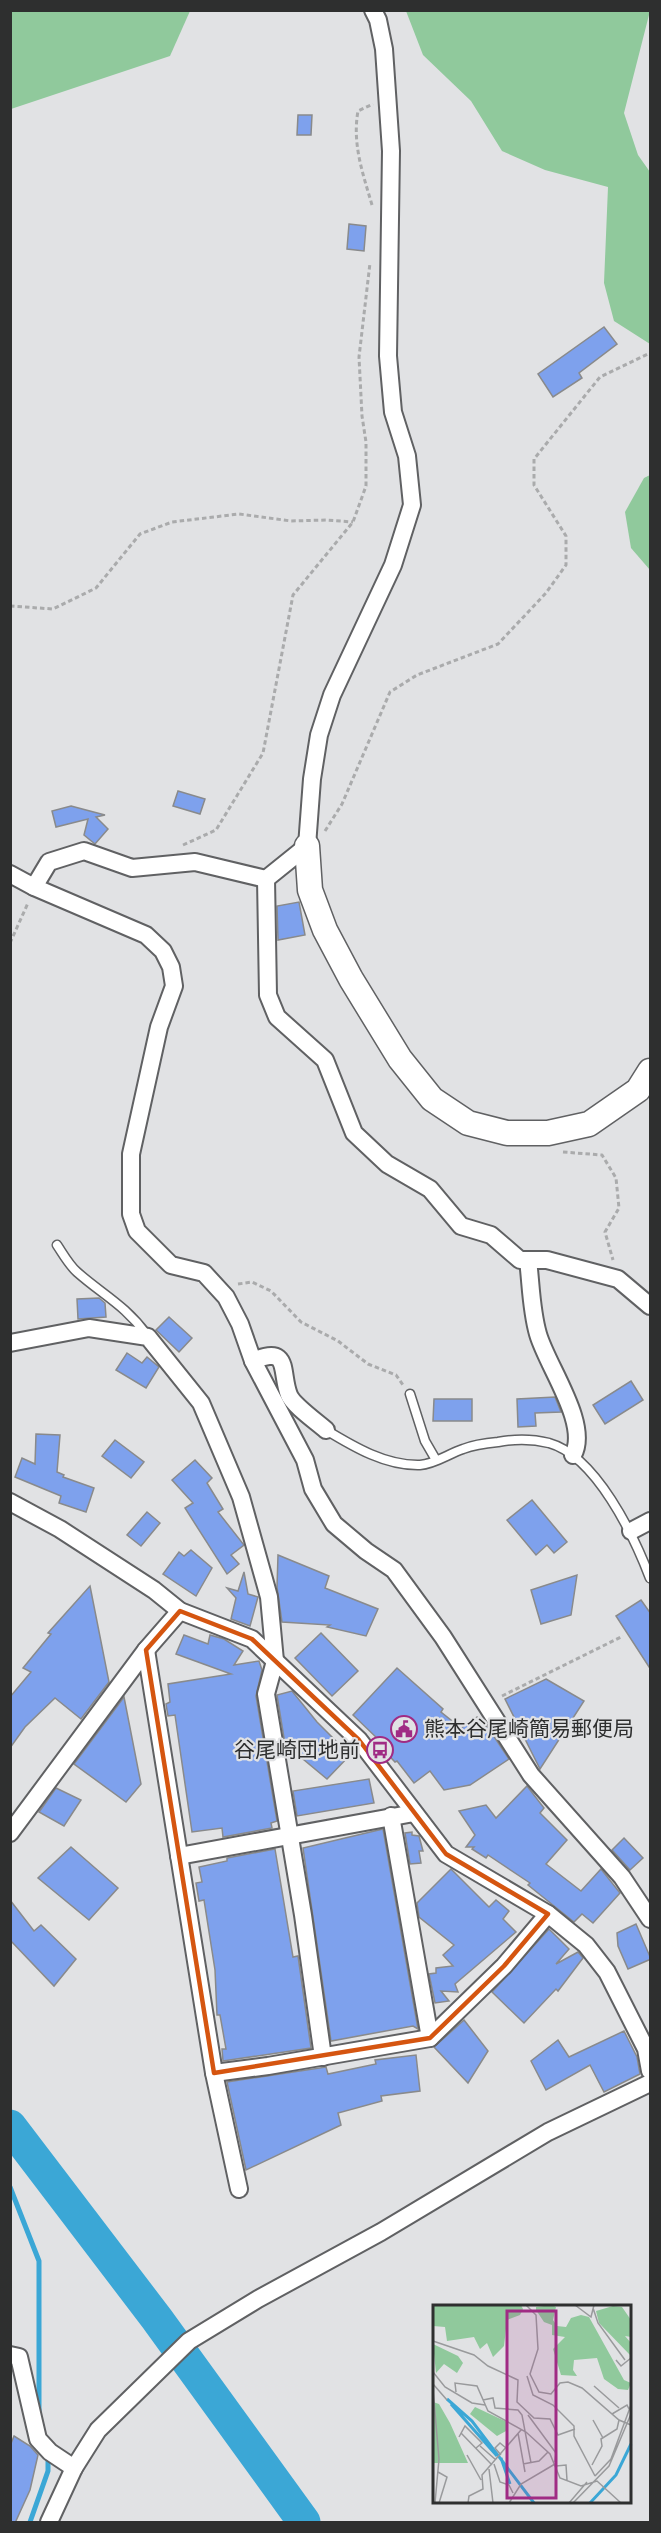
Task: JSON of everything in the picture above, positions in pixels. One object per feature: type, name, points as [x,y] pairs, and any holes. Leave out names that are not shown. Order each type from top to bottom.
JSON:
[{"type":"street","points":[[373,10],[378,20],[384,49],[391,151],[388,356],[393,412],[407,456],[412,505],[393,565],[332,695],[319,735],[312,779],[307,846],[310,890],[325,930],[351,979],[400,1059],[432,1099],[468,1123],[507,1134],[548,1134],[589,1124],[638,1090],[651,1071]]},
{"type":"street","points":[[266,879],[307,846]]},
{"type":"street","points":[[34,887],[49,862],[84,851],[132,868],[195,862],[266,879]]},
{"type":"street","points":[[10,874],[34,887],[146,935],[163,951],[171,967],[174,986],[159,1028],[131,1154],[131,1214],[137,1231],[171,1265],[204,1273],[226,1298],[240,1324],[254,1361],[305,1461],[313,1489],[334,1524],[366,1551],[394,1570],[443,1637],[531,1775],[622,1877],[651,1919]]},
{"type":"street","points":[[266,879],[268,995],[277,1017],[325,1060],[354,1133],[387,1164],[429,1189],[460,1226],[490,1235],[520,1260],[547,1260],[618,1279],[651,1306]]},
{"type":"street","points":[[528,1260],[538,1333],[577,1427],[576,1448],[573,1455]]},
{"type":"street","points":[[10,1343],[26,1338],[89,1328],[148,1336],[201,1403],[241,1497],[269,1597],[275,1661],[266,1694],[323,2057]]},
{"type":"street","points":[[254,1361],[266,1355],[277,1357],[284,1363],[289,1397],[326,1430]]},
{"type":"street","points":[[10,1502],[60,1529],[126,1571],[180,1611],[252,1639],[359,1740],[446,1854],[548,1914],[586,1945],[607,1972],[648,2046],[651,2071]]},
{"type":"street","points":[[631,1531],[651,1521]]},
{"type":"street","points":[[10,1833],[146,1650],[180,1611]]},
{"type":"street","points":[[146,1650],[214,2073],[239,2189]]},
{"type":"street","points":[[179,1856],[414,1813]]},
{"type":"street","points":[[391,1816],[430,2038]]},
{"type":"street","points":[[214,2073],[430,2038],[504,1966],[548,1914]]},
{"type":"street","points":[[49,2523],[74,2468],[98,2430],[189,2341],[258,2299],[381,2232],[548,2132],[651,2083]]},
{"type":"street","points":[[10,2355],[19,2357],[38,2439],[50,2452],[74,2468]]},
{"type":"lane","points":[[57,1245],[75,1270],[135,1318],[148,1336]]},
{"type":"lane","points":[[410,1394],[425,1441],[436,1461]]},
{"type":"lane","points":[[326,1430],[360,1450],[383,1459],[419,1465],[436,1461],[464,1448],[499,1441],[527,1440],[550,1443],[573,1455],[592,1474],[631,1531],[651,1578]]},
{"type":"path","points":[[374,209],[359,163],[355,126],[358,111],[388,100]]},
{"type":"path","points":[[174,849],[216,830],[262,753],[293,595],[353,522],[366,486],[366,442],[362,416],[359,357],[371,253]]},
{"type":"path","points":[[307,846],[326,830],[342,804],[390,692],[417,675],[498,644],[546,593],[566,565],[566,536],[534,485],[534,459],[600,377],[651,353]]},
{"type":"path","points":[[10,606],[53,609],[96,588],[140,534],[172,522],[239,514],[291,521],[353,522]]},
{"type":"path","points":[[10,943],[34,887]]},
{"type":"path","points":[[560,1152],[602,1155],[616,1178],[620,1208],[605,1232],[618,1279]]},
{"type":"path","points":[[219,1290],[252,1282],[271,1291],[301,1322],[338,1341],[368,1364],[396,1375],[410,1394]]},
{"type":"path","points":[[486,1703],[623,1636]]},
{"type":"highlighted area","points":[[180,1611],[252,1639],[359,1740],[446,1854],[548,1914],[504,1966],[430,2038],[214,2073],[146,1650]]},
{"type":"green space","points":[[10,11],[190,11],[170,56],[11,109]]},
{"type":"green space","points":[[406,11],[650,11],[624,113],[638,155],[650,172],[650,344],[614,321],[604,283],[608,187],[545,170],[502,151],[471,101],[423,55]]},
{"type":"green space","points":[[650,475],[650,570],[631,548],[625,512],[644,478]]},
{"type":"building","points":[[298,115],[312,115],[311,135],[297,135]]},
{"type":"building","points":[[349,224],[366,226],[364,251],[347,249]]},
{"type":"building","points":[[604,327],[617,344],[579,373],[582,378],[553,397],[538,374]]},
{"type":"building","points":[[178,791],[205,799],[200,814],[173,806]]},
{"type":"building","points":[[71,806],[105,815],[96,817],[108,829],[95,844],[84,835],[88,819],[56,827],[52,811]]},
{"type":"building","points":[[299,902],[305,935],[278,940],[277,906]]},
{"type":"building","points":[[99,1298],[105,1303],[106,1317],[78,1319],[77,1299]]},
{"type":"building","points":[[169,1317],[192,1338],[179,1352],[156,1330]]},
{"type":"building","points":[[127,1353],[142,1363],[147,1357],[159,1367],[146,1388],[116,1370]]},
{"type":"building","points":[[631,1381],[643,1400],[605,1424],[593,1405]]},
{"type":"building","points":[[555,1397],[561,1412],[535,1413],[536,1426],[518,1427],[517,1399]]},
{"type":"building","points":[[434,1399],[472,1399],[472,1421],[433,1421]]},
{"type":"building","points":[[36,1434],[60,1435],[57,1472],[64,1475],[63,1477],[94,1488],[86,1512],[59,1503],[61,1496],[15,1477],[22,1458],[35,1464]]},
{"type":"building","points":[[115,1440],[144,1462],[131,1478],[102,1456]]},
{"type":"building","points":[[195,1460],[212,1478],[207,1483],[223,1509],[218,1512],[244,1545],[231,1555],[239,1564],[227,1574],[185,1508],[193,1503],[172,1480]]},
{"type":"building","points":[[532,1500],[567,1542],[554,1553],[547,1545],[536,1555],[507,1520]]},
{"type":"building","points":[[147,1512],[160,1523],[141,1546],[127,1535]]},
{"type":"building","points":[[191,1550],[212,1568],[196,1596],[163,1574],[179,1552],[184,1556]]},
{"type":"building","points":[[278,1555],[329,1576],[325,1588],[378,1609],[366,1636],[327,1627],[330,1625],[282,1622],[277,1587]]},
{"type":"building","points":[[244,1572],[248,1594],[258,1597],[250,1626],[231,1619],[236,1598],[227,1588],[238,1591]]},
{"type":"building","points":[[577,1575],[571,1615],[541,1624],[531,1590]]},
{"type":"building","points":[[90,1586],[109,1682],[81,1719],[55,1698],[25,1727],[10,1748],[10,1697],[31,1672],[23,1668],[51,1634],[48,1633]]},
{"type":"building","points":[[641,1600],[651,1614],[651,1670],[616,1616]]},
{"type":"building","points":[[321,1633],[358,1671],[332,1696],[295,1658]]},
{"type":"building","points":[[184,1635],[208,1644],[210,1635],[224,1639],[243,1651],[234,1665],[259,1661],[262,1670],[256,1696],[277,1821],[271,1823],[272,1828],[223,1837],[222,1828],[192,1832],[175,1715],[168,1716],[166,1704],[170,1702],[168,1684],[231,1674],[176,1654]]},
{"type":"building","points":[[397,1668],[443,1709],[441,1712],[461,1728],[477,1717],[484,1728],[487,1726],[509,1759],[470,1785],[444,1790],[430,1771],[414,1783],[397,1761],[395,1762],[377,1743],[379,1740],[353,1715]]},
{"type":"building","points":[[546,1679],[584,1701],[540,1769],[505,1699]]},
{"type":"building","points":[[292,1691],[317,1722],[350,1755],[327,1779],[285,1744],[277,1695]]},
{"type":"building","points":[[124,1697],[141,1784],[126,1802],[74,1764]]},
{"type":"building","points":[[369,1779],[374,1803],[297,1816],[293,1791]]},
{"type":"building","points":[[527,1786],[544,1808],[540,1813],[567,1840],[546,1864],[581,1891],[601,1869],[620,1893],[593,1923],[582,1914],[574,1922],[528,1885],[530,1883],[488,1855],[486,1858],[472,1849],[474,1847],[466,1847],[475,1835],[459,1811],[486,1805],[496,1818]]},
{"type":"building","points":[[56,1788],[81,1800],[64,1826],[39,1812]]},
{"type":"building","points":[[383,1829],[418,2029],[413,2026],[331,2041],[303,1848]]},
{"type":"building","points":[[412,1832],[412,1835],[419,1836],[423,1851],[419,1851],[421,1863],[410,1864],[405,1833]]},
{"type":"building","points":[[624,1838],[643,1858],[630,1870],[612,1850]]},
{"type":"building","points":[[71,1847],[118,1888],[89,1920],[38,1878]]},
{"type":"building","points":[[275,1849],[293,1957],[298,1956],[311,2048],[223,2061],[222,2049],[226,2049],[220,2015],[217,2015],[215,1970],[204,1900],[199,1901],[196,1883],[202,1882],[199,1867],[227,1861],[227,1858]]},
{"type":"building","points":[[451,1869],[489,1907],[496,1900],[509,1911],[503,1919],[516,1932],[455,1984],[458,1992],[441,1991],[449,2001],[435,2003],[429,1974],[436,1973],[436,1968],[453,1966],[443,1955],[454,1945],[419,1917],[417,1903]]},
{"type":"building","points":[[10,1900],[34,1931],[41,1925],[76,1959],[54,1986],[10,1940]]},
{"type":"building","points":[[636,1924],[651,1959],[628,1969],[618,1946],[617,1933]]},
{"type":"building","points":[[549,1929],[569,1949],[556,1964],[578,1952],[583,1958],[558,1991],[556,1989],[524,2023],[492,1992]]},
{"type":"building","points":[[464,2020],[488,2051],[468,2083],[434,2047]]},
{"type":"building","points":[[624,2031],[637,2057],[640,2074],[604,2092],[590,2065],[546,2090],[531,2061],[558,2040],[569,2057]]},
{"type":"building","points":[[416,2055],[420,2091],[381,2096],[382,2101],[338,2113],[341,2125],[246,2170],[227,2082],[326,2067],[328,2074],[376,2064],[375,2060]]},
{"type":"building","points":[[14,2436],[30,2446],[38,2455],[30,2490],[15,2523],[10,2523],[10,2446]]},
{"type":"waterway","points":[[10,2126],[157,2319],[304,2522]]},
{"type":"waterway","points":[[10,2187],[39,2261],[39,2411]]},
{"type":"waterway","points":[[30,2522],[48,2471],[48,2455]]},
{"type":"place","name":"熊本谷尾崎簡易郵便局","points":[[404,1729]]},
{"type":"place","name":"谷尾崎団地前","points":[[380,1750]]}]
